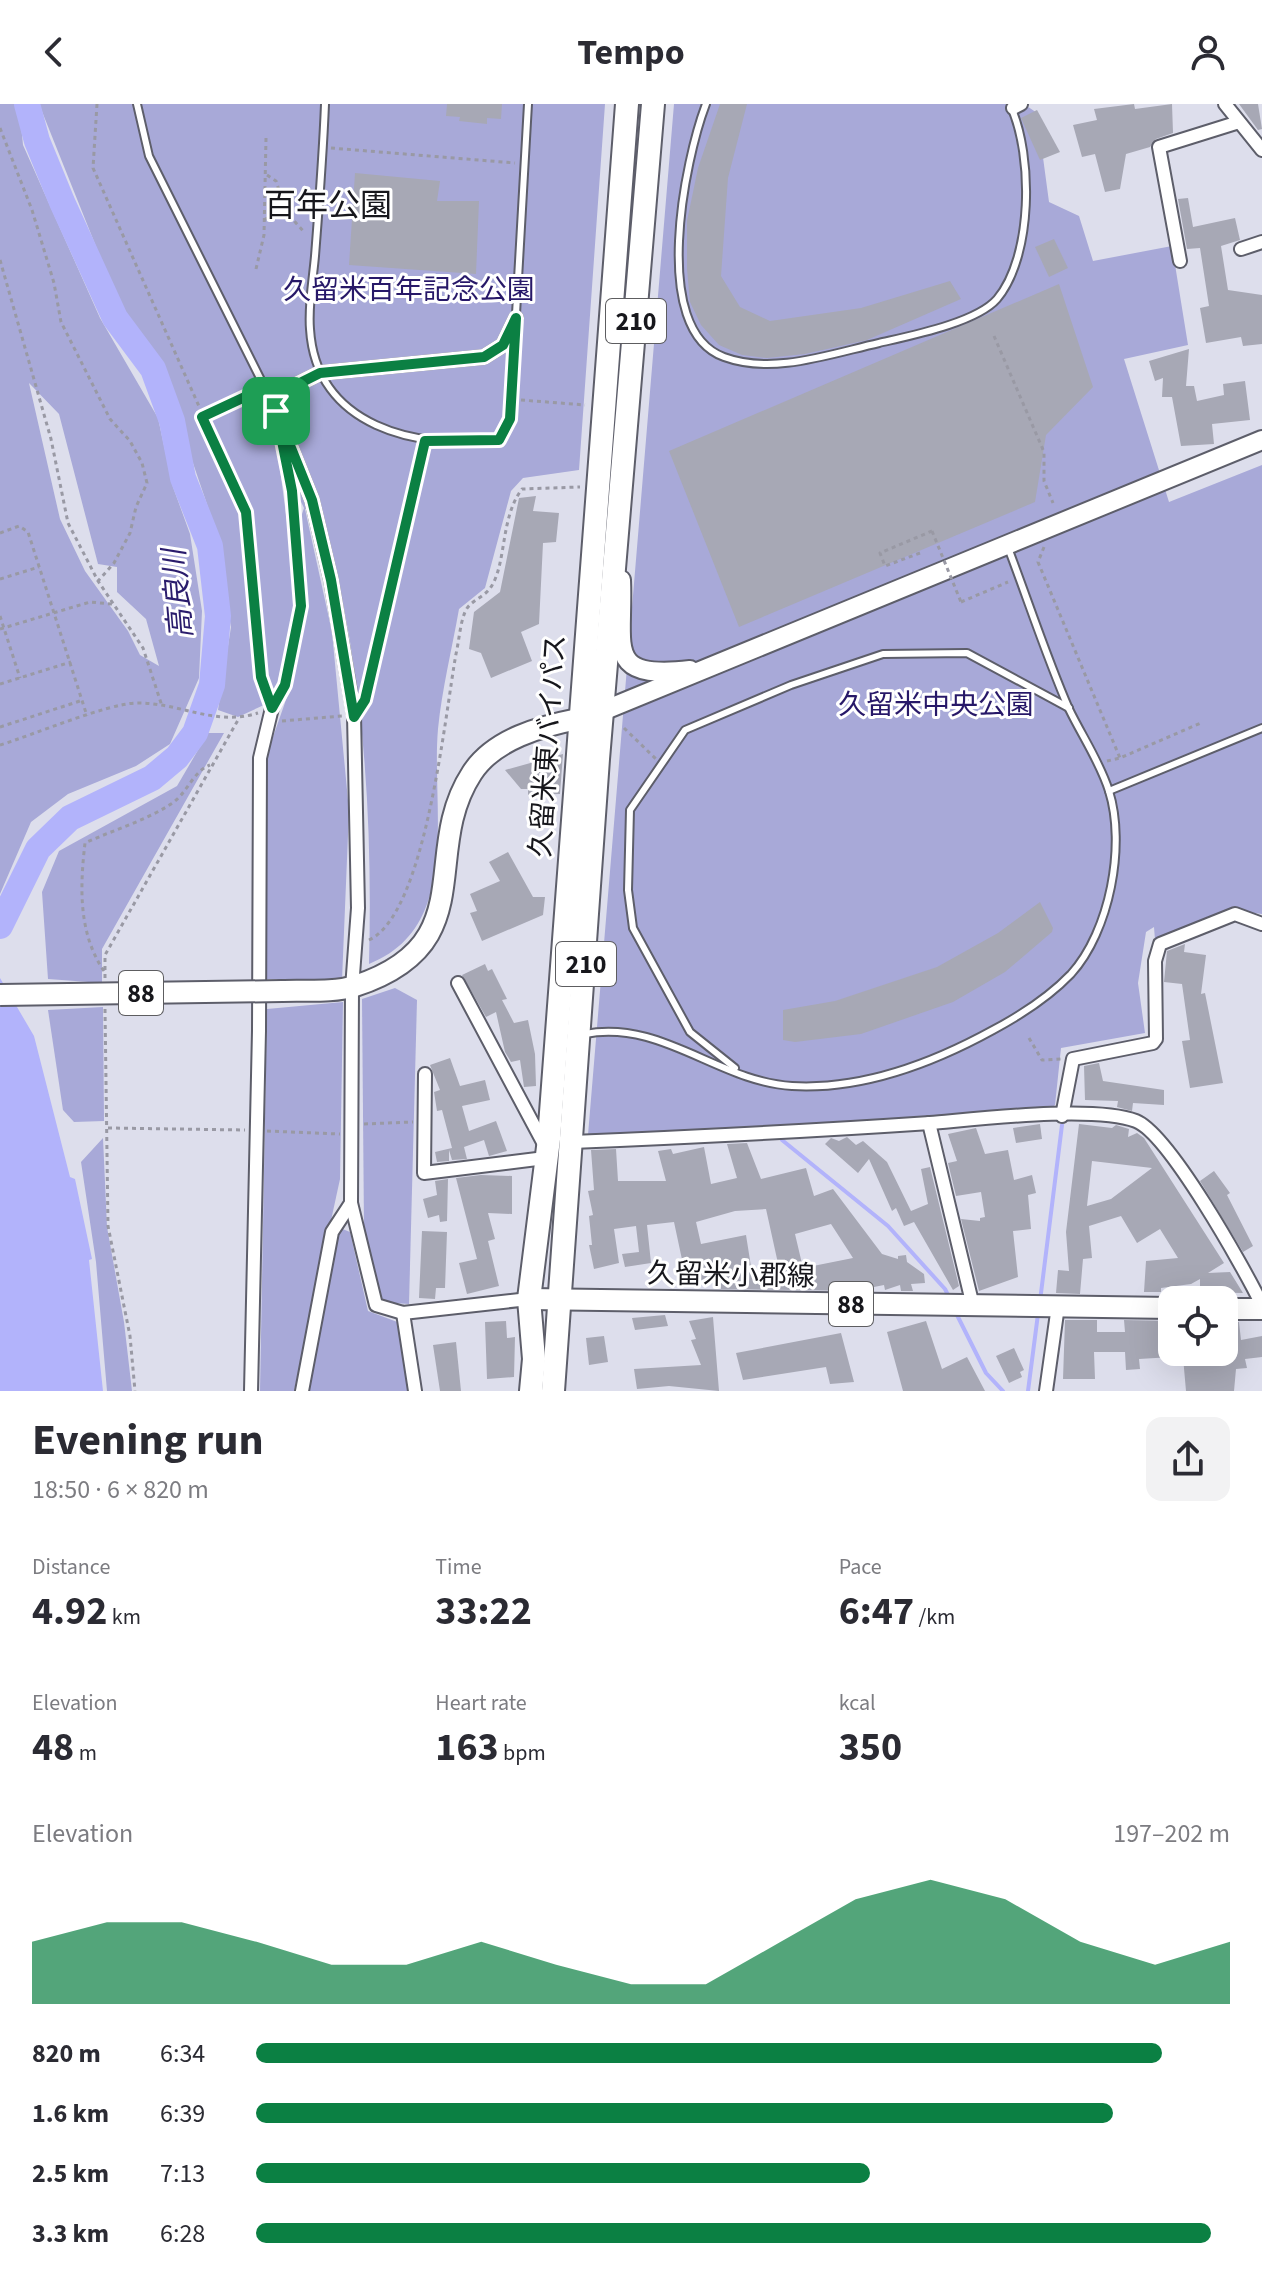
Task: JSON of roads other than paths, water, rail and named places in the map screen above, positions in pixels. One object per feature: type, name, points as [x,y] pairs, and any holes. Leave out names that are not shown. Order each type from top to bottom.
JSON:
[{"type":"highway","name":"久留米東バイパス","points":[[531,1391],[534,1359],[529,1299],[544,1181],[627,104]]},
{"type":"highway","name":"久留米東バイパス","points":[[553,1391],[602,713],[653,104]]},
{"type":"main road","name":"88","points":[[0,995],[343,988],[404,962],[424,944],[445,892],[460,799],[473,772],[493,751],[522,735],[578,719]]},
{"type":"main road","name":"久留米小郡線","points":[[529,1299],[1158,1308]]},
{"type":"main road","points":[[1238,1308],[1262,1307]]},
{"type":"street","points":[[1225,104],[1262,150]]},
{"type":"street","points":[[1180,261],[1159,147],[1239,122]]},
{"type":"street","points":[[1241,249],[1262,242]]},
{"type":"street","points":[[516,318],[503,345],[484,357],[320,373],[282,392],[277,413],[312,500],[331,580],[354,716],[358,908],[355,947],[343,988],[352,1129],[351,1203],[376,1305],[403,1313],[529,1299]]},
{"type":"street","points":[[578,719],[602,713],[1262,440]]},
{"type":"street","points":[[619,537],[622,656],[630,667],[649,673],[712,667]]},
{"type":"street","points":[[251,1391],[259,1031],[260,758],[272,708]]},
{"type":"street","points":[[1062,1116],[1073,1059],[1153,1043],[1157,1031],[1155,961],[1156,948],[1160,944],[1235,914],[1262,924]]},
{"type":"street","points":[[458,983],[546,1147],[544,1181]]},
{"type":"street","points":[[425,1074],[424,1173],[545,1158]]},
{"type":"street","points":[[572,1142],[929,1123],[1000,1116],[1109,1116],[1137,1121],[1160,1140],[1224,1235],[1262,1307]]},
{"type":"street","points":[[929,1123],[973,1306]]},
{"type":"street","points":[[302,1391],[332,1232],[351,1203]]},
{"type":"street","points":[[1046,1391],[1058,1306]]},
{"type":"street","points":[[403,1313],[415,1391]]},
{"type":"lane","points":[[137,104],[149,156],[277,413]]},
{"type":"lane","points":[[325,104],[310,329],[320,373],[348,408],[380,430],[425,441],[499,440],[510,419],[528,104]]},
{"type":"lane","points":[[706,104],[682,209],[677,258],[681,286],[688,322],[704,345],[723,357],[753,363],[821,358],[913,335],[962,319],[994,302],[1007,284],[1026,214],[1026,158],[1014,105]]},
{"type":"lane","points":[[354,716],[365,700],[425,441]]},
{"type":"lane","points":[[581,1035],[646,1034],[748,1077],[788,1086],[830,1086],[901,1071],[965,1045],[1039,1003],[1073,972],[1106,905],[1112,885],[1117,837],[1109,791],[1069,708],[1007,544]]},
{"type":"lane","points":[[748,1077],[713,1054],[690,1032],[633,928],[628,890],[630,810],[685,730],[791,685],[883,654],[967,653],[1069,708]]},
{"type":"lane","points":[[1109,791],[1262,728]]},
{"type":"waterway","name":"高良川","points":[[0,926],[38,849],[70,818],[152,778],[177,757],[195,733],[212,685],[218,616],[210,546],[183,478],[172,421],[153,369],[115,318],[62,202],[37,141],[27,104]]},
{"type":"waterway","points":[[1040,1301],[1062,1125]]},
{"type":"waterway","points":[[782,1140],[888,1226],[945,1289],[950,1299]]},
{"type":"waterway","points":[[955,1311],[986,1373],[1003,1391]]},
{"type":"waterway","points":[[1028,1391],[1038,1314]]},
{"type":"district","name":"百年公園","points":[[328,206]]},
{"type":"park label","name":"久留米百年記念公園","points":[[409,290]]},
{"type":"park label","name":"久留米中央公園","points":[[936,705]]}]
